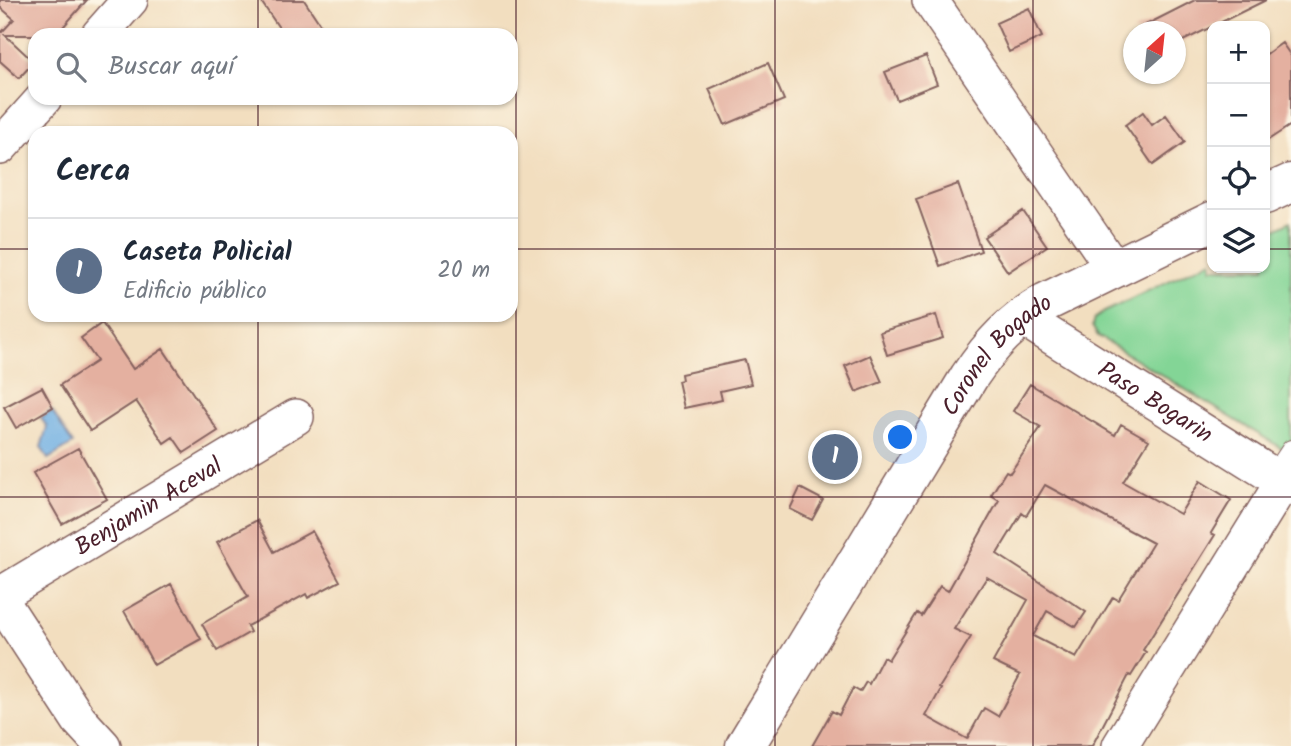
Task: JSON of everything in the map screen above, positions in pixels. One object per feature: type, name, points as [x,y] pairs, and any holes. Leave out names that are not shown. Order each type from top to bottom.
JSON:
[{"type":"street","points":[[105,28],[130,0]]},
{"type":"street","points":[[930,0],[1114,269]]},
{"type":"street","points":[[0,147],[38,105]]},
{"type":"street","points":[[1270,193],[1291,183]]},
{"type":"street","name":"Coronel Bogado","points":[[745,746],[970,377],[998,339],[1021,317],[1207,223]]},
{"type":"street","name":"Paso Bogarin","points":[[1021,317],[1284,474]]},
{"type":"street","name":"Benjamin Aceval","points":[[0,597],[296,417]]},
{"type":"street","points":[[1120,746],[1284,474]]},
{"type":"street","points":[[0,597],[79,720],[103,746]]},
{"type":"green space","points":[[1291,221],[1291,454],[1098,336],[1092,326],[1094,319],[1104,312],[1207,262],[1207,273],[1270,273],[1270,232]]},
{"type":"water","points":[[52,411],[73,444],[48,459],[41,447],[47,427],[41,418]]},
{"type":"building","points":[[0,0],[87,0],[62,28],[28,28],[28,35],[5,35],[28,56],[28,68],[19,78],[0,61],[0,31],[14,19],[0,7]]},
{"type":"building","points":[[260,0],[304,0],[322,27],[320,28],[279,28]]},
{"type":"building","points":[[1195,0],[1266,0],[1224,21],[1207,21],[1207,29],[1186,40],[1186,21],[1154,21]]},
{"type":"building","points":[[1029,8],[1042,37],[1009,52],[996,23]]},
{"type":"building","points":[[1282,43],[1291,56],[1291,125],[1270,139],[1270,84],[1270,51]]},
{"type":"building","points":[[926,56],[937,84],[897,100],[885,72]]},
{"type":"building","points":[[768,63],[784,100],[725,125],[709,89]]},
{"type":"building","points":[[1143,112],[1152,125],[1166,115],[1185,142],[1153,165],[1125,125]]},
{"type":"building","points":[[958,184],[981,251],[940,266],[916,199]]},
{"type":"building","points":[[1023,211],[1047,246],[1008,272],[984,237]]},
{"type":"building","points":[[936,315],[943,338],[887,355],[880,332]]},
{"type":"building","points":[[102,323],[133,369],[163,349],[218,431],[184,453],[173,437],[164,443],[136,401],[90,431],[60,385],[97,361],[81,338]]},
{"type":"building","points":[[870,355],[882,382],[856,392],[845,366]]},
{"type":"building","points":[[745,360],[751,384],[720,391],[722,400],[684,408],[678,381],[682,380],[681,374]]},
{"type":"building","points":[[1030,384],[1115,435],[1121,424],[1149,440],[1123,482],[1180,514],[1200,481],[1231,500],[1211,533],[1215,535],[1143,650],[1146,652],[1131,676],[1129,675],[1092,746],[812,746],[832,711],[839,715],[853,688],[860,692],[866,682],[869,684],[883,657],[888,660],[917,613],[921,616],[940,586],[948,591],[999,500],[991,495],[1006,471],[1010,473],[1041,427],[1013,411]],"holes":[[[1045,485],[1153,543],[1118,600],[1113,597],[1076,658],[1033,636],[1047,611],[1076,627],[1086,612],[997,554],[1022,513],[1026,516]],[[987,577],[1028,600],[993,662],[1020,675],[998,716],[984,708],[967,739],[926,716],[941,689],[939,688],[971,637],[954,629]]]},
{"type":"building","points":[[42,387],[53,407],[16,428],[4,407]]},
{"type":"building","points":[[78,448],[107,499],[62,524],[33,473]]},
{"type":"building","points":[[800,488],[823,500],[812,520],[790,509]]},
{"type":"building","points":[[257,520],[274,552],[312,531],[340,581],[308,598],[306,594],[247,626],[250,632],[217,651],[202,624],[248,597],[217,542]]},
{"type":"building","points":[[171,584],[201,639],[154,665],[124,611]]},
{"type":"place","name":"Caseta Policial","points":[[835,457]]}]
